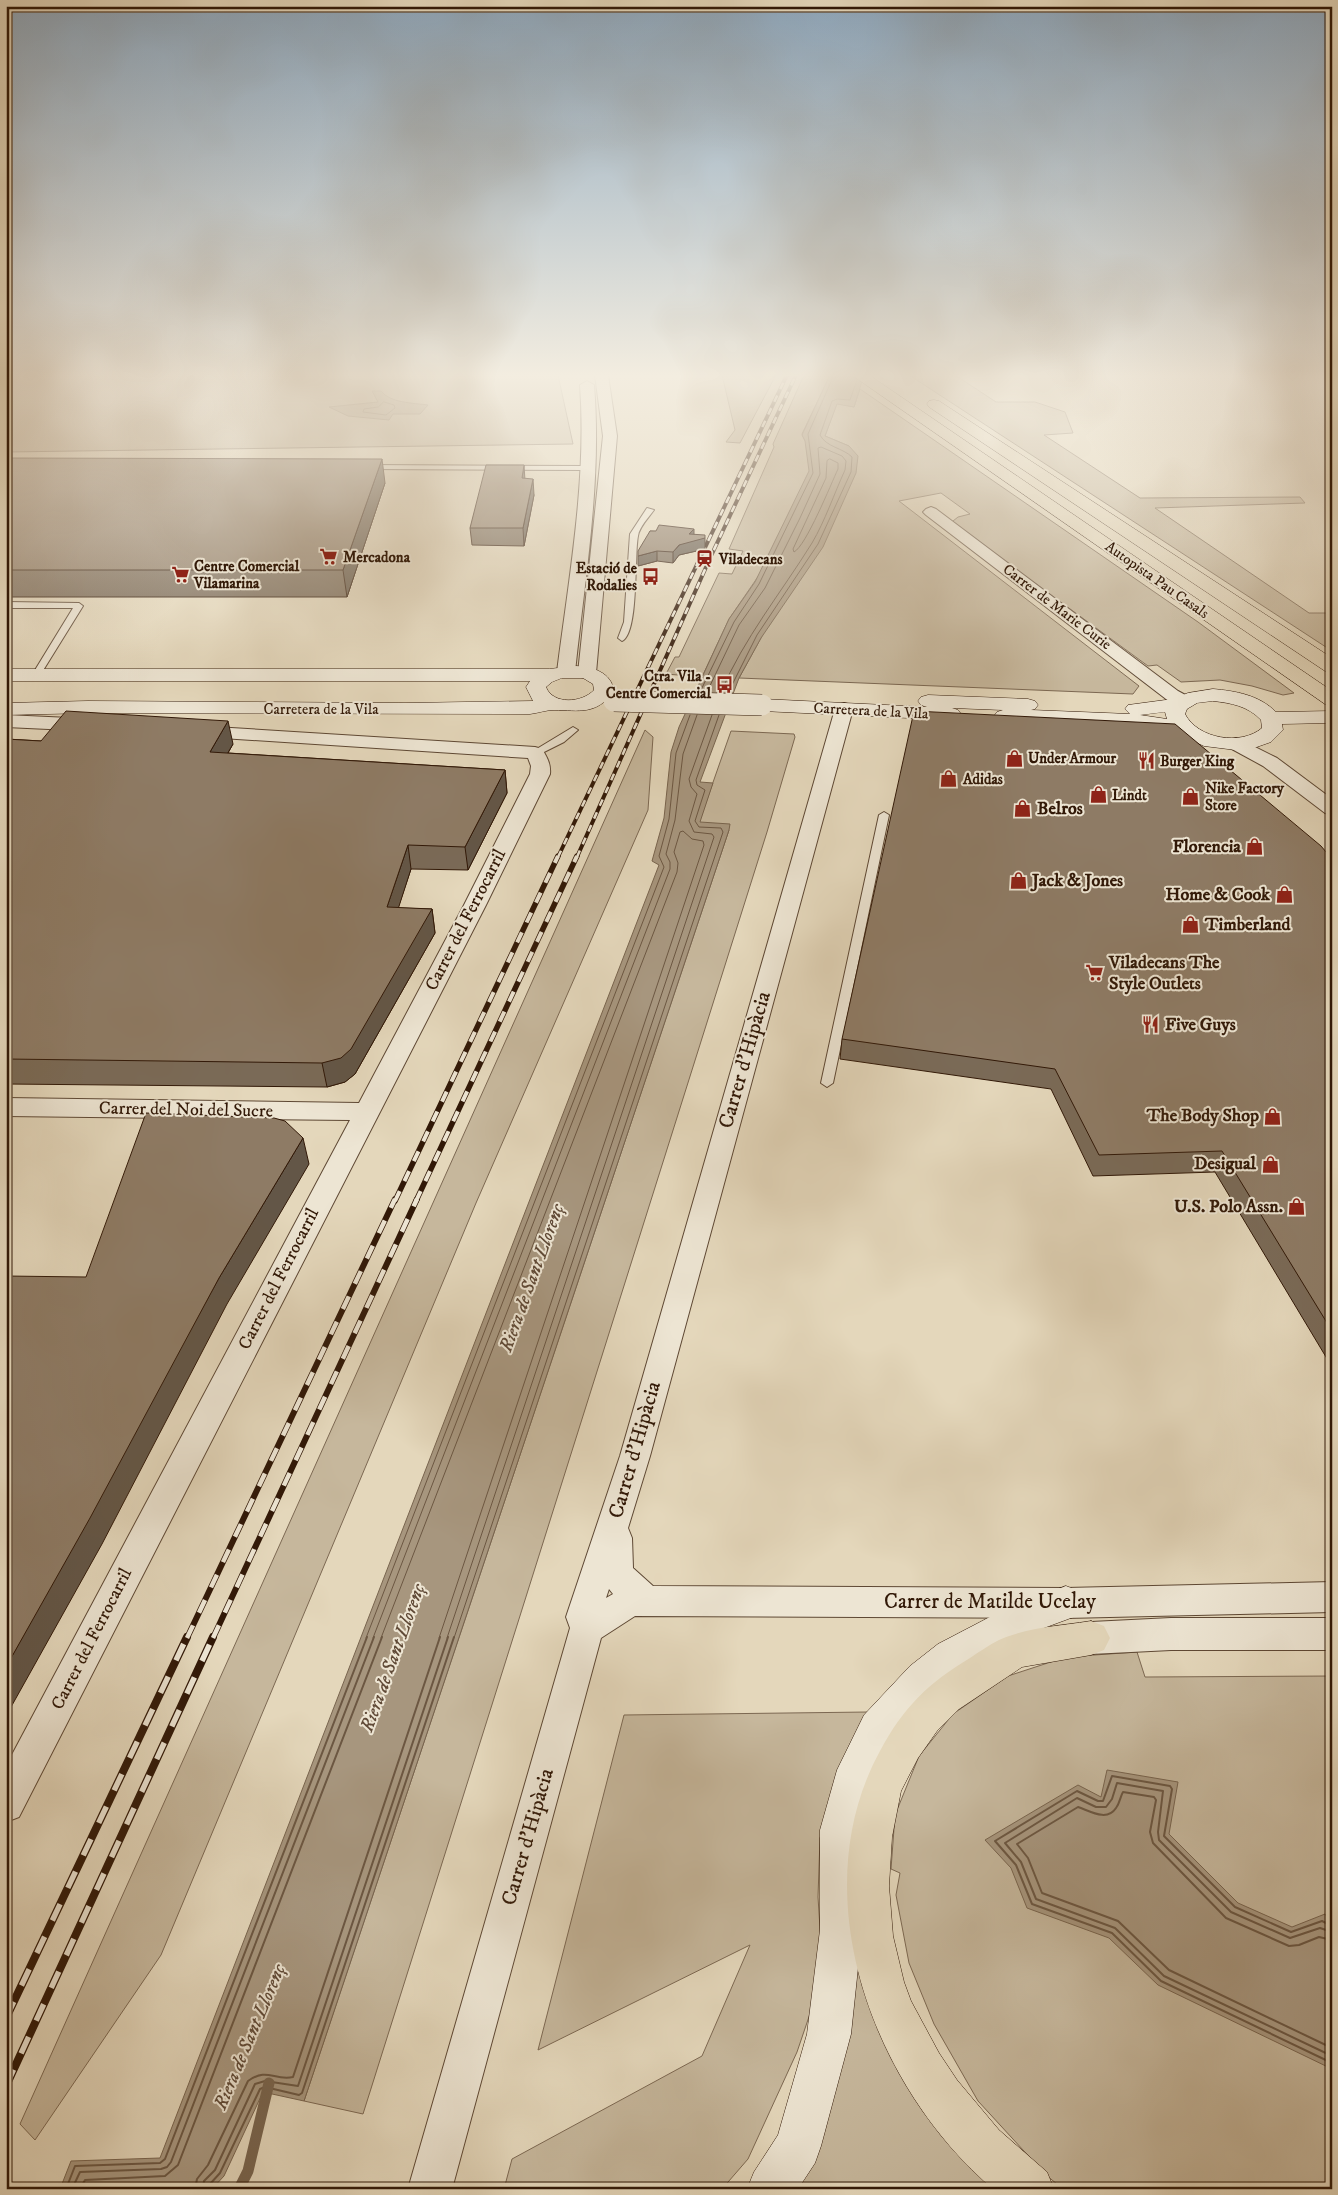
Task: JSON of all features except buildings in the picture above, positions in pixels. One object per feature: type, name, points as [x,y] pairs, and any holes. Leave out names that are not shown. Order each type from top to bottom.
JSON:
[{"type":"highway","name":"Autopista Pau Casals","points":[[1007,477],[1332,700]]},
{"type":"highway","name":"Autopista Pau Casals","points":[[1046,477],[1332,667]]},
{"type":"highway","points":[[1030,2189],[1007,2171],[968,2130],[933,2084],[904,2036],[882,1981],[869,1915],[868,1854],[881,1790],[903,1746],[929,1709],[960,1684],[1016,1652],[1091,1638]]},
{"type":"street","points":[[554,704],[543,700],[536,691],[538,684],[558,674],[584,518],[586,477]]},
{"type":"street","points":[[607,686],[610,477]]},
{"type":"street","name":"Carrer de Marie Curie","points":[[932,512],[1181,703]]},
{"type":"street","name":"Carretera de la Vila","points":[[6,675],[558,674],[658,701],[763,700],[1132,708],[1181,703],[1207,695],[1237,698],[1258,706],[1270,726],[1250,743],[1237,744],[1213,742],[1184,729],[1162,723],[844,709],[763,700]]},
{"type":"street","points":[[88,707],[106,675]]},
{"type":"street","name":"Carretera de la Vila","points":[[8,720],[33,710],[88,707],[405,709],[530,708],[554,704],[570,706],[587,703],[607,686]]},
{"type":"street","points":[[1181,703],[1176,709],[1176,719],[1184,729]]},
{"type":"street","name":"Carrer d'Hipàcia","points":[[430,2189],[587,1628],[582,1617],[622,1501],[844,709]]},
{"type":"street","points":[[1332,717],[1305,717],[1270,726],[1283,753],[1332,790]]},
{"type":"street","points":[[8,720],[108,726]]},
{"type":"street","points":[[178,731],[535,754]]},
{"type":"street","points":[[1237,744],[1270,762],[1332,809]]},
{"type":"street","name":"Carrer del Ferrocarril","points":[[6,1804],[475,905],[540,774],[540,760],[535,754]]},
{"type":"street","name":"Carrer del Noi del Sucre","points":[[6,1107],[366,1112]]},
{"type":"street","points":[[622,1501],[614,1550],[616,1574],[628,1589],[648,1601]]},
{"type":"street","name":"Carrer de Matilde Ucelay","points":[[587,1628],[630,1601],[1066,1603],[1332,1597]]},
{"type":"street","points":[[771,2189],[798,2146],[829,2034],[841,1930],[840,1830],[857,1770],[878,1728],[924,1680],[951,1657],[1020,1620],[1066,1603]]},
{"type":"street","name":"Carrer de Matilde Ucelay","points":[[1091,1638],[1171,1634],[1332,1634]]},
{"type":"lane","points":[[622,638],[628,622],[634,534],[650,510]]},
{"type":"lane","points":[[6,605],[80,606],[36,675]]},
{"type":"lane","points":[[535,754],[561,740],[573,730]]},
{"type":"lane","points":[[828,1083],[884,815]]},
{"type":"shaded area","points":[[761,477],[814,477],[792,527],[729,619],[702,677],[666,674],[675,657],[679,657],[719,573],[732,574],[743,551],[729,549]]},
{"type":"shaded area","points":[[835,477],[988,477],[1198,622],[1294,693],[1283,695],[1252,686],[1220,680],[1181,682],[1157,665],[1148,666],[954,524],[953,521],[958,517],[970,514],[941,493],[899,501],[1139,686],[1133,694],[739,678],[761,638]]},
{"type":"shaded area","points":[[1066,477],[1109,477],[1140,498],[1300,497],[1305,503],[1155,508],[1309,613],[1332,613],[1332,651]]},
{"type":"shaded area","points":[[645,730],[653,737],[648,810],[476,1203],[161,1955],[35,2140],[20,2124]]},
{"type":"shaded area","points":[[731,731],[794,734],[795,737],[767,832],[363,2114],[304,2101],[729,830],[697,828]]},
{"type":"shaded area","points":[[1137,1652],[1145,1677],[1332,1676],[1332,2189],[1063,2189],[1046,2175],[978,2101],[934,2024],[909,1963],[896,1895],[900,1873],[891,1869],[895,1815],[919,1756],[953,1714],[1008,1676],[1066,1657]]},
{"type":"shaded area","points":[[868,1712],[838,1779],[820,1838],[818,1897],[821,1944],[814,2002],[797,2052],[748,2159],[722,2189],[504,2189],[512,2159],[702,2056],[750,1945],[538,2050],[624,1715]]},
{"type":"shaded area","points":[[852,1915],[1005,2189],[787,2189]]},
{"type":"water","name":"Riera de Sant Llorenç","points":[[806,477],[854,477],[823,547],[761,638],[739,678],[700,782],[713,783],[700,822],[730,824],[729,830],[304,2101],[263,2092],[224,2176],[212,2189],[60,2189],[71,2161],[160,2158],[659,865],[652,861],[664,818],[671,752],[679,727],[729,619],[755,582]]},
{"type":"water","points":[[1107,1770],[1178,1782],[1169,1834],[1238,1903],[1292,1927],[1325,1914],[1332,1924],[1332,2069],[1158,1985],[1109,1938],[1027,1908],[1011,1868],[985,1840],[1078,1785],[1101,1797]]},
{"type":"waterway","points":[[239,2189],[248,2171],[269,2083]]},
{"type":"railway","points":[[558,857],[738,477]]},
{"type":"railway","points":[[577,857],[748,477]]},
{"type":"railway","points":[[395,1201],[558,856]]},
{"type":"railway","points":[[416,1201],[577,856]]},
{"type":"railway","points":[[187,1638],[395,1199]]},
{"type":"railway","points":[[213,1638],[417,1199]]},
{"type":"railway","points":[[6,2018],[187,1637]]},
{"type":"railway","points":[[6,2086],[213,1637]]},
{"type":"place","name":"Mercadona","points":[[329,557]]},
{"type":"place","name":"Viladecans","points":[[705,559]]},
{"type":"place","name":"Centre Comercial Vilamarina","points":[[180,575]]},
{"type":"place","name":"Estació de Rodalies","points":[[651,577]]},
{"type":"place","name":"Ctra. Vila - Centre Comercial","points":[[725,685]]},
{"type":"place","name":"Under Armour","points":[[1014,758]]},
{"type":"place","name":"Burger King","points":[[1146,761]]},
{"type":"place","name":"Adidas","points":[[949,779]]},
{"type":"place","name":"Lindt","points":[[1098,795]]},
{"type":"place","name":"Nike Factory Store","points":[[1191,797]]},
{"type":"place","name":"Belros","points":[[1023,809]]},
{"type":"place","name":"Florencia","points":[[1255,847]]},
{"type":"place","name":"Jack & Jones","points":[[1018,881]]},
{"type":"place","name":"Home & Cook","points":[[1284,895]]},
{"type":"place","name":"Timberland","points":[[1191,925]]},
{"type":"place","name":"Viladecans The Style Outlets","points":[[1095,973]]},
{"type":"place","name":"Five Guys","points":[[1151,1025]]},
{"type":"place","name":"The Body Shop","points":[[1273,1116]]},
{"type":"place","name":"Desigual","points":[[1270,1164]]},
{"type":"place","name":"U.S. Polo Assn.","points":[[1297,1207]]}]
